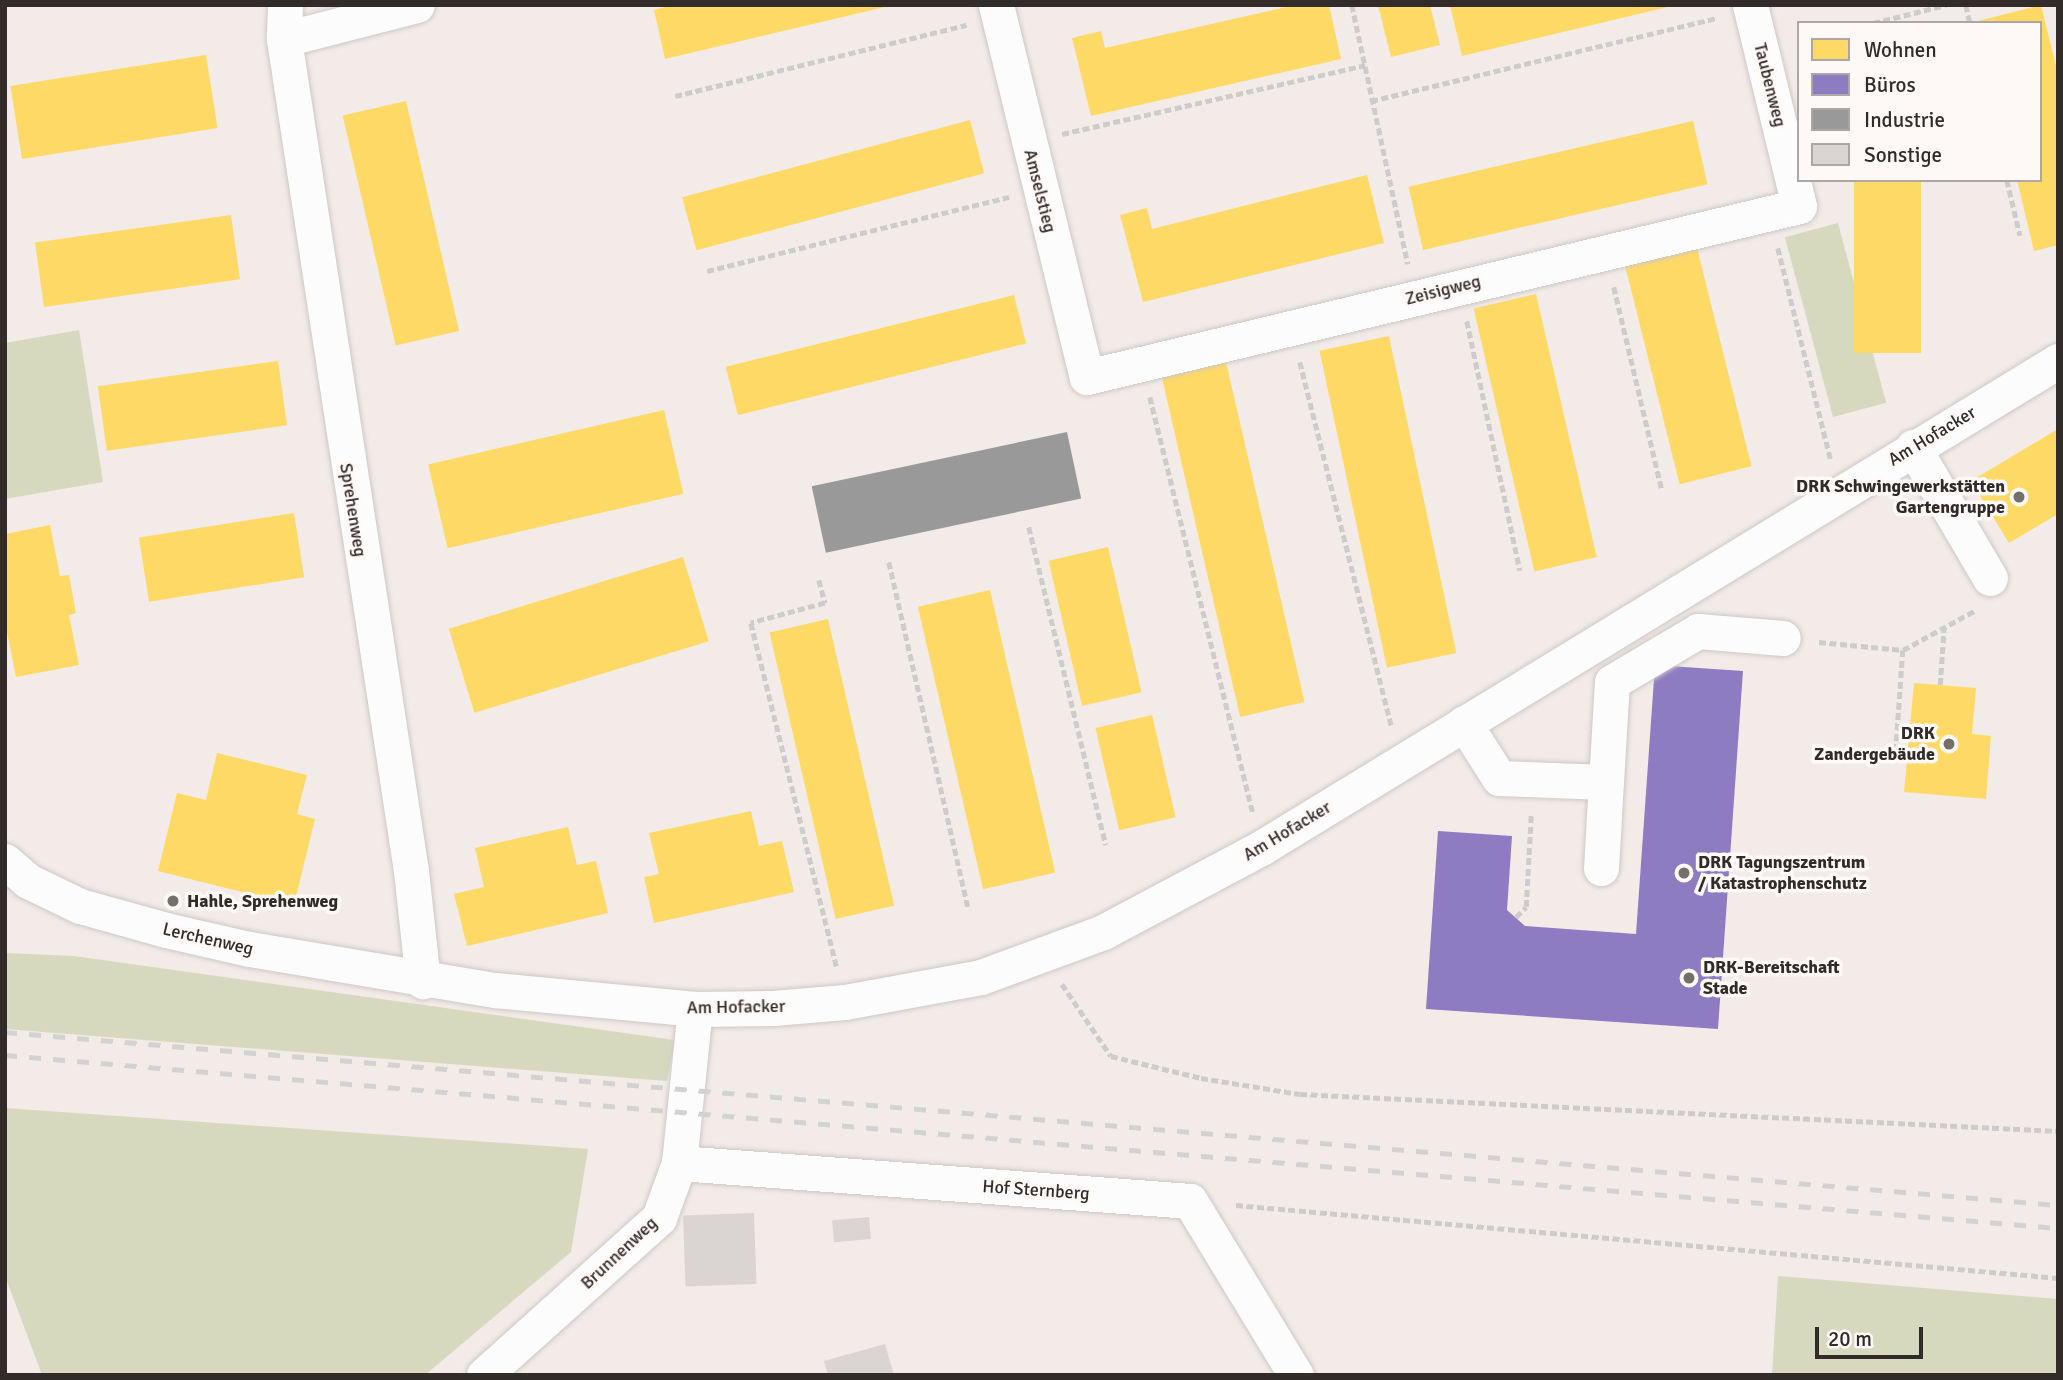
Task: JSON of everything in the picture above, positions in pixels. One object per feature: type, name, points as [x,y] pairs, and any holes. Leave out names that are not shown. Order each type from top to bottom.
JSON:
[{"type":"street","name":"Sprehenweg","points":[[417,5],[285,22],[411,871],[423,981]]},
{"type":"street","name":"Taubenweg","points":[[1751,8],[1784,208]]},
{"type":"street","name":"Amselstieg","points":[[998,11],[1027,142],[1087,377]]},
{"type":"street","name":"Zeisigweg","points":[[1087,377],[1784,208]]},
{"type":"street","name":"Am Hofacker","points":[[423,981],[695,1009],[845,1002],[981,977],[1103,932],[1261,848],[1839,491],[2058,361]]},
{"type":"street","points":[[1913,447],[1990,578]]},
{"type":"street","points":[[1601,868],[1612,682],[1698,631],[1783,638]]},
{"type":"street","points":[[1464,723],[1499,778],[1606,782]]},
{"type":"street","name":"Lerchenweg","points":[[5,861],[29,881],[80,906],[249,949],[423,981]]},
{"type":"street","name":"Brunnenweg","points":[[484,1375],[659,1218],[678,1163],[695,1009]]},
{"type":"street","name":"Hof Sternberg","points":[[678,1163],[1190,1201]]},
{"type":"street","points":[[1190,1201],[1296,1375]]},
{"type":"path","points":[[1352,5],[1416,296]]},
{"type":"path","points":[[1881,21],[1946,5]]},
{"type":"path","points":[[1371,101],[1751,8]]},
{"type":"path","points":[[675,96],[998,11]]},
{"type":"path","points":[[1027,142],[1365,65]]},
{"type":"path","points":[[2007,182],[2020,235]]},
{"type":"path","points":[[707,271],[1039,190]]},
{"type":"path","points":[[1784,208],[1839,491]]},
{"type":"path","points":[[1606,251],[1662,491]]},
{"type":"path","points":[[1460,286],[1520,570]]},
{"type":"path","points":[[1292,327],[1401,761]]},
{"type":"path","points":[[1141,363],[1261,848]]},
{"type":"path","points":[[1029,527],[1106,845]]},
{"type":"path","points":[[889,562],[970,910]]},
{"type":"path","points":[[1783,638],[1903,650],[1981,607],[1990,578]]},
{"type":"path","points":[[819,580],[825,603],[751,623],[845,1002]]},
{"type":"path","points":[[1940,685],[1944,627]]},
{"type":"path","points":[[1903,650],[1896,751],[1908,751]]},
{"type":"path","points":[[1516,917],[1526,907],[1533,779]]},
{"type":"path","points":[[1041,954],[1111,1056],[1201,1078],[1300,1094],[2058,1131]]},
{"type":"path","points":[[1190,1201],[2058,1278]]},
{"type":"green space","points":[[1838,223],[1886,403],[1833,417],[1785,237]]},
{"type":"green space","points":[[79,330],[103,482],[5,499],[5,343]]},
{"type":"green space","points":[[5,953],[74,956],[675,1040],[667,1081],[5,1029]]},
{"type":"green space","points":[[5,1108],[588,1149],[571,1252],[425,1375],[42,1375],[5,1276]]},
{"type":"green space","points":[[1778,1276],[2058,1299],[2058,1375],[1772,1375]]},
{"type":"building: Wohnen","points":[[673,5],[889,6],[665,59],[654,10]]},
{"type":"building: Wohnen","points":[[1295,5],[1329,5],[1341,59],[1091,116],[1072,38],[1101,31],[1105,48]]},
{"type":"building: Wohnen","points":[[1378,5],[1430,5],[1440,45],[1391,57]]},
{"type":"building: Wohnen","points":[[1450,5],[1672,5],[1672,6],[1462,56]]},
{"type":"building: Wohnen","points":[[2041,5],[2058,74],[2058,245],[2034,251],[2017,182],[2042,182],[2042,21],[1978,21]]},
{"type":"building: Wohnen","points":[[206,55],[218,128],[22,159],[10,86]]},
{"type":"building: Wohnen","points":[[406,101],[459,331],[396,346],[343,116]]},
{"type":"building: Wohnen","points":[[970,120],[984,173],[696,250],[682,197]]},
{"type":"building: Wohnen","points":[[1693,121],[1708,184],[1423,250],[1408,187]]},
{"type":"building: Wohnen","points":[[1367,175],[1384,243],[1143,302],[1120,215],[1147,208],[1152,229]]},
{"type":"building: Wohnen","points":[[1854,182],[1921,182],[1921,353],[1854,353]]},
{"type":"building: Wohnen","points":[[231,215],[240,279],[44,307],[35,243]]},
{"type":"building: Wohnen","points":[[1697,248],[1751,466],[1680,484],[1625,266]]},
{"type":"building: Wohnen","points":[[1536,294],[1597,557],[1534,571],[1474,308]]},
{"type":"building: Wohnen","points":[[1014,295],[1026,344],[738,415],[726,367]]},
{"type":"building: Wohnen","points":[[1389,336],[1456,653],[1387,668],[1320,351]]},
{"type":"building: Wohnen","points":[[278,361],[287,425],[107,451],[98,386]]},
{"type":"building: Wohnen","points":[[1226,362],[1305,702],[1240,717],[1162,377]]},
{"type":"building: Wohnen","points":[[664,410],[683,494],[448,548],[428,464]]},
{"type":"building: Wohnen","name":"DRK Schwingewerkstätten Gartengruppe","points":[[2058,429],[2058,514],[2009,543],[1971,481]]},
{"type":"building: Wohnen","points":[[294,513],[304,577],[149,602],[139,538]]},
{"type":"building: Wohnen","points":[[50,525],[60,576],[69,575],[76,613],[69,615],[79,665],[16,677],[5,622],[5,534]]},
{"type":"building: Wohnen","points":[[1108,547],[1142,692],[1082,706],[1049,561]]},
{"type":"building: Wohnen","points":[[683,557],[709,641],[474,713],[449,629]]},
{"type":"building: Wohnen","points":[[990,590],[1055,873],[983,889],[918,607]]},
{"type":"building: Wohnen","points":[[828,619],[894,905],[836,919],[770,632]]},
{"type":"building: Wohnen","name":"DRK Zandergebäude","points":[[1914,683],[1976,688],[1972,734],[1991,736],[1986,799],[1904,792]]},
{"type":"building: Wohnen","points":[[1152,715],[1176,817],[1119,830],[1095,728]]},
{"type":"building: Wohnen","points":[[217,753],[307,775],[297,814],[315,819],[294,905],[158,871],[177,793],[206,800]]},
{"type":"building: Wohnen","points":[[751,811],[759,846],[782,841],[794,892],[654,923],[644,877],[659,874],[649,833]]},
{"type":"building: Wohnen","points":[[568,827],[577,865],[596,861],[608,913],[467,946],[454,894],[484,887],[475,848]]},
{"type":"building: Büros","name":"DRK Tagungszentrum / Katastrophenschutz","points":[[1655,665],[1743,671],[1718,1029],[1426,1009],[1438,831],[1512,836],[1507,910],[1525,926],[1636,934]]},
{"type":"building: Industrie","points":[[1067,432],[1081,499],[826,553],[812,486]]},
{"type":"building: Sonstige","points":[[754,1213],[756,1284],[686,1286],[683,1215]]},
{"type":"building: Sonstige","points":[[869,1217],[871,1239],[834,1242],[832,1220]]},
{"type":"building: Sonstige","points":[[885,1344],[894,1375],[828,1375],[824,1361]]},
{"type":"railway","points":[[5,1032],[2058,1205]]},
{"type":"railway","points":[[5,1055],[2058,1228]]},
{"type":"place","name":"DRK Schwingewerkstätten Gartengruppe","points":[[2019,497]]},
{"type":"place","name":"DRK Zandergebäude","points":[[1949,744]]},
{"type":"place","name":"DRK Tagungszentrum / Katastrophenschutz","points":[[1684,873]]},
{"type":"place","name":"Hahle, Sprehenweg","points":[[173,901]]},
{"type":"place","name":"DRK-Bereitschaft Stade","points":[[1689,978]]}]
